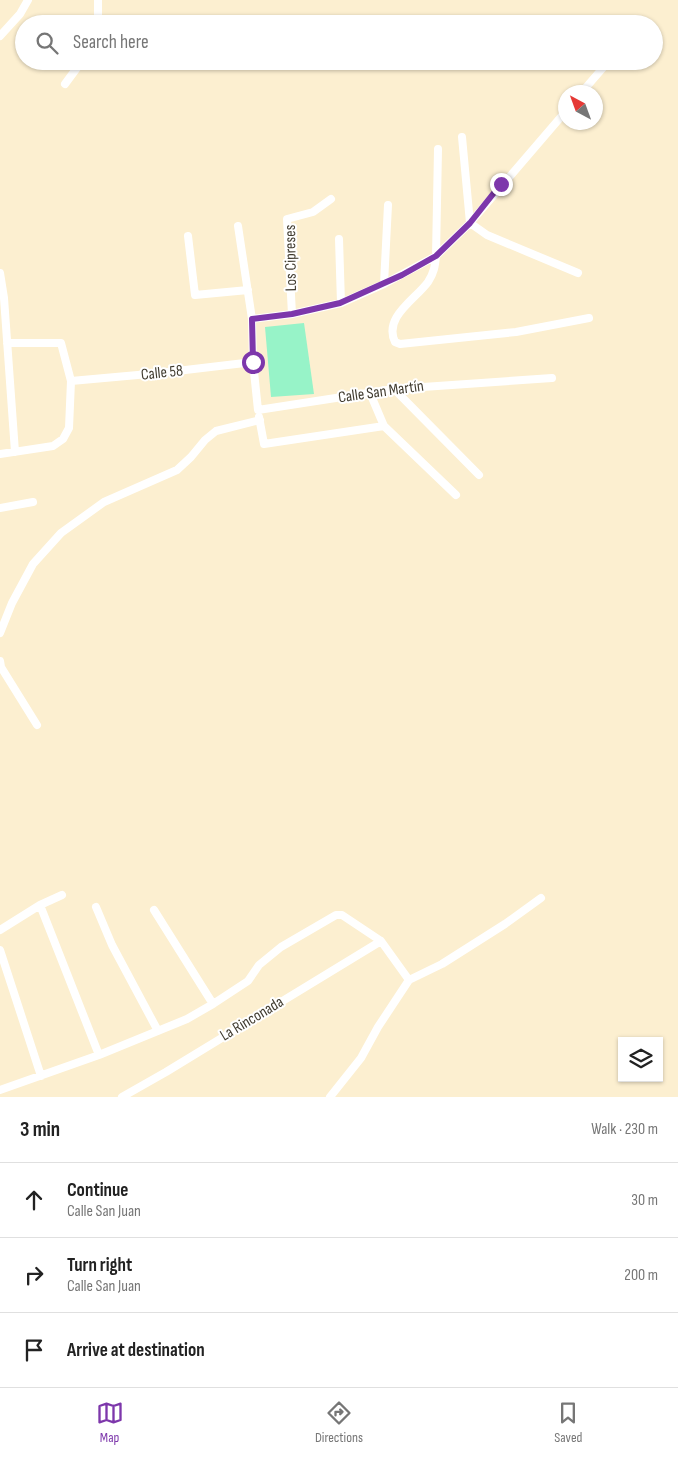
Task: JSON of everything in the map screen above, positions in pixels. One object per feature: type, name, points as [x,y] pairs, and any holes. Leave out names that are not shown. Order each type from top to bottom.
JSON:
[{"type":"street","points":[[19,15],[28,0]]},
{"type":"street","points":[[98,0],[98,15]]},
{"type":"street","points":[[0,36],[15,20]]},
{"type":"street","points":[[66,84],[76,70]]},
{"type":"street","points":[[588,85],[601,70]]},
{"type":"street","points":[[252,319],[292,314],[340,303],[384,284],[436,256],[470,223],[558,120]]},
{"type":"street","points":[[462,137],[470,223],[487,235],[578,273]]},
{"type":"street","points":[[438,149],[436,256],[434,270],[428,282],[416,297],[403,307],[397,316],[393,328],[395,342],[400,344],[501,334],[589,318]]},
{"type":"street","name":"Los Cipreses","points":[[292,314],[287,219],[313,212],[330,199]]},
{"type":"street","points":[[384,284],[388,205]]},
{"type":"street","points":[[238,226],[252,319],[253,362],[264,444],[384,426]]},
{"type":"street","points":[[188,236],[194,295],[248,290]]},
{"type":"street","points":[[339,239],[340,303]]},
{"type":"street","points":[[0,273],[4,298],[15,452]]},
{"type":"street","points":[[0,454],[53,446],[63,439],[70,428],[71,381],[61,343],[7,343]]},
{"type":"street","name":"Calle 58","points":[[71,381],[253,362]]},
{"type":"street","name":"Calle San Martín","points":[[258,410],[394,389],[552,378]]},
{"type":"street","points":[[394,389],[479,475]]},
{"type":"street","points":[[370,393],[384,426],[456,496]]},
{"type":"street","points":[[0,633],[12,603],[33,564],[61,533],[104,502],[177,470],[216,431],[260,420]]},
{"type":"street","points":[[0,508],[33,502]]},
{"type":"street","points":[[0,661],[1,667],[37,725]]},
{"type":"street","points":[[0,930],[40,905],[62,895]]},
{"type":"street","points":[[330,1097],[361,1058],[378,1027],[409,980],[442,964],[505,924],[541,898]]},
{"type":"street","points":[[40,905],[99,1055]]},
{"type":"street","points":[[96,907],[112,945],[158,1031]]},
{"type":"street","points":[[154,910],[213,1004]]},
{"type":"street","points":[[0,1090],[99,1055],[187,1020],[248,981],[259,966],[280,947],[336,915],[342,915],[381,940],[409,980]]},
{"type":"street","name":"La Rinconada","points":[[122,1097],[381,940]]},
{"type":"street","points":[[0,950],[41,1076]]},
{"type":"green space","points":[[304,323],[314,394],[271,397],[265,327]]},
{"type":"route","points":[[253,362],[252,319],[292,314],[340,303],[402,275],[436,256],[470,223],[501,184]]}]
